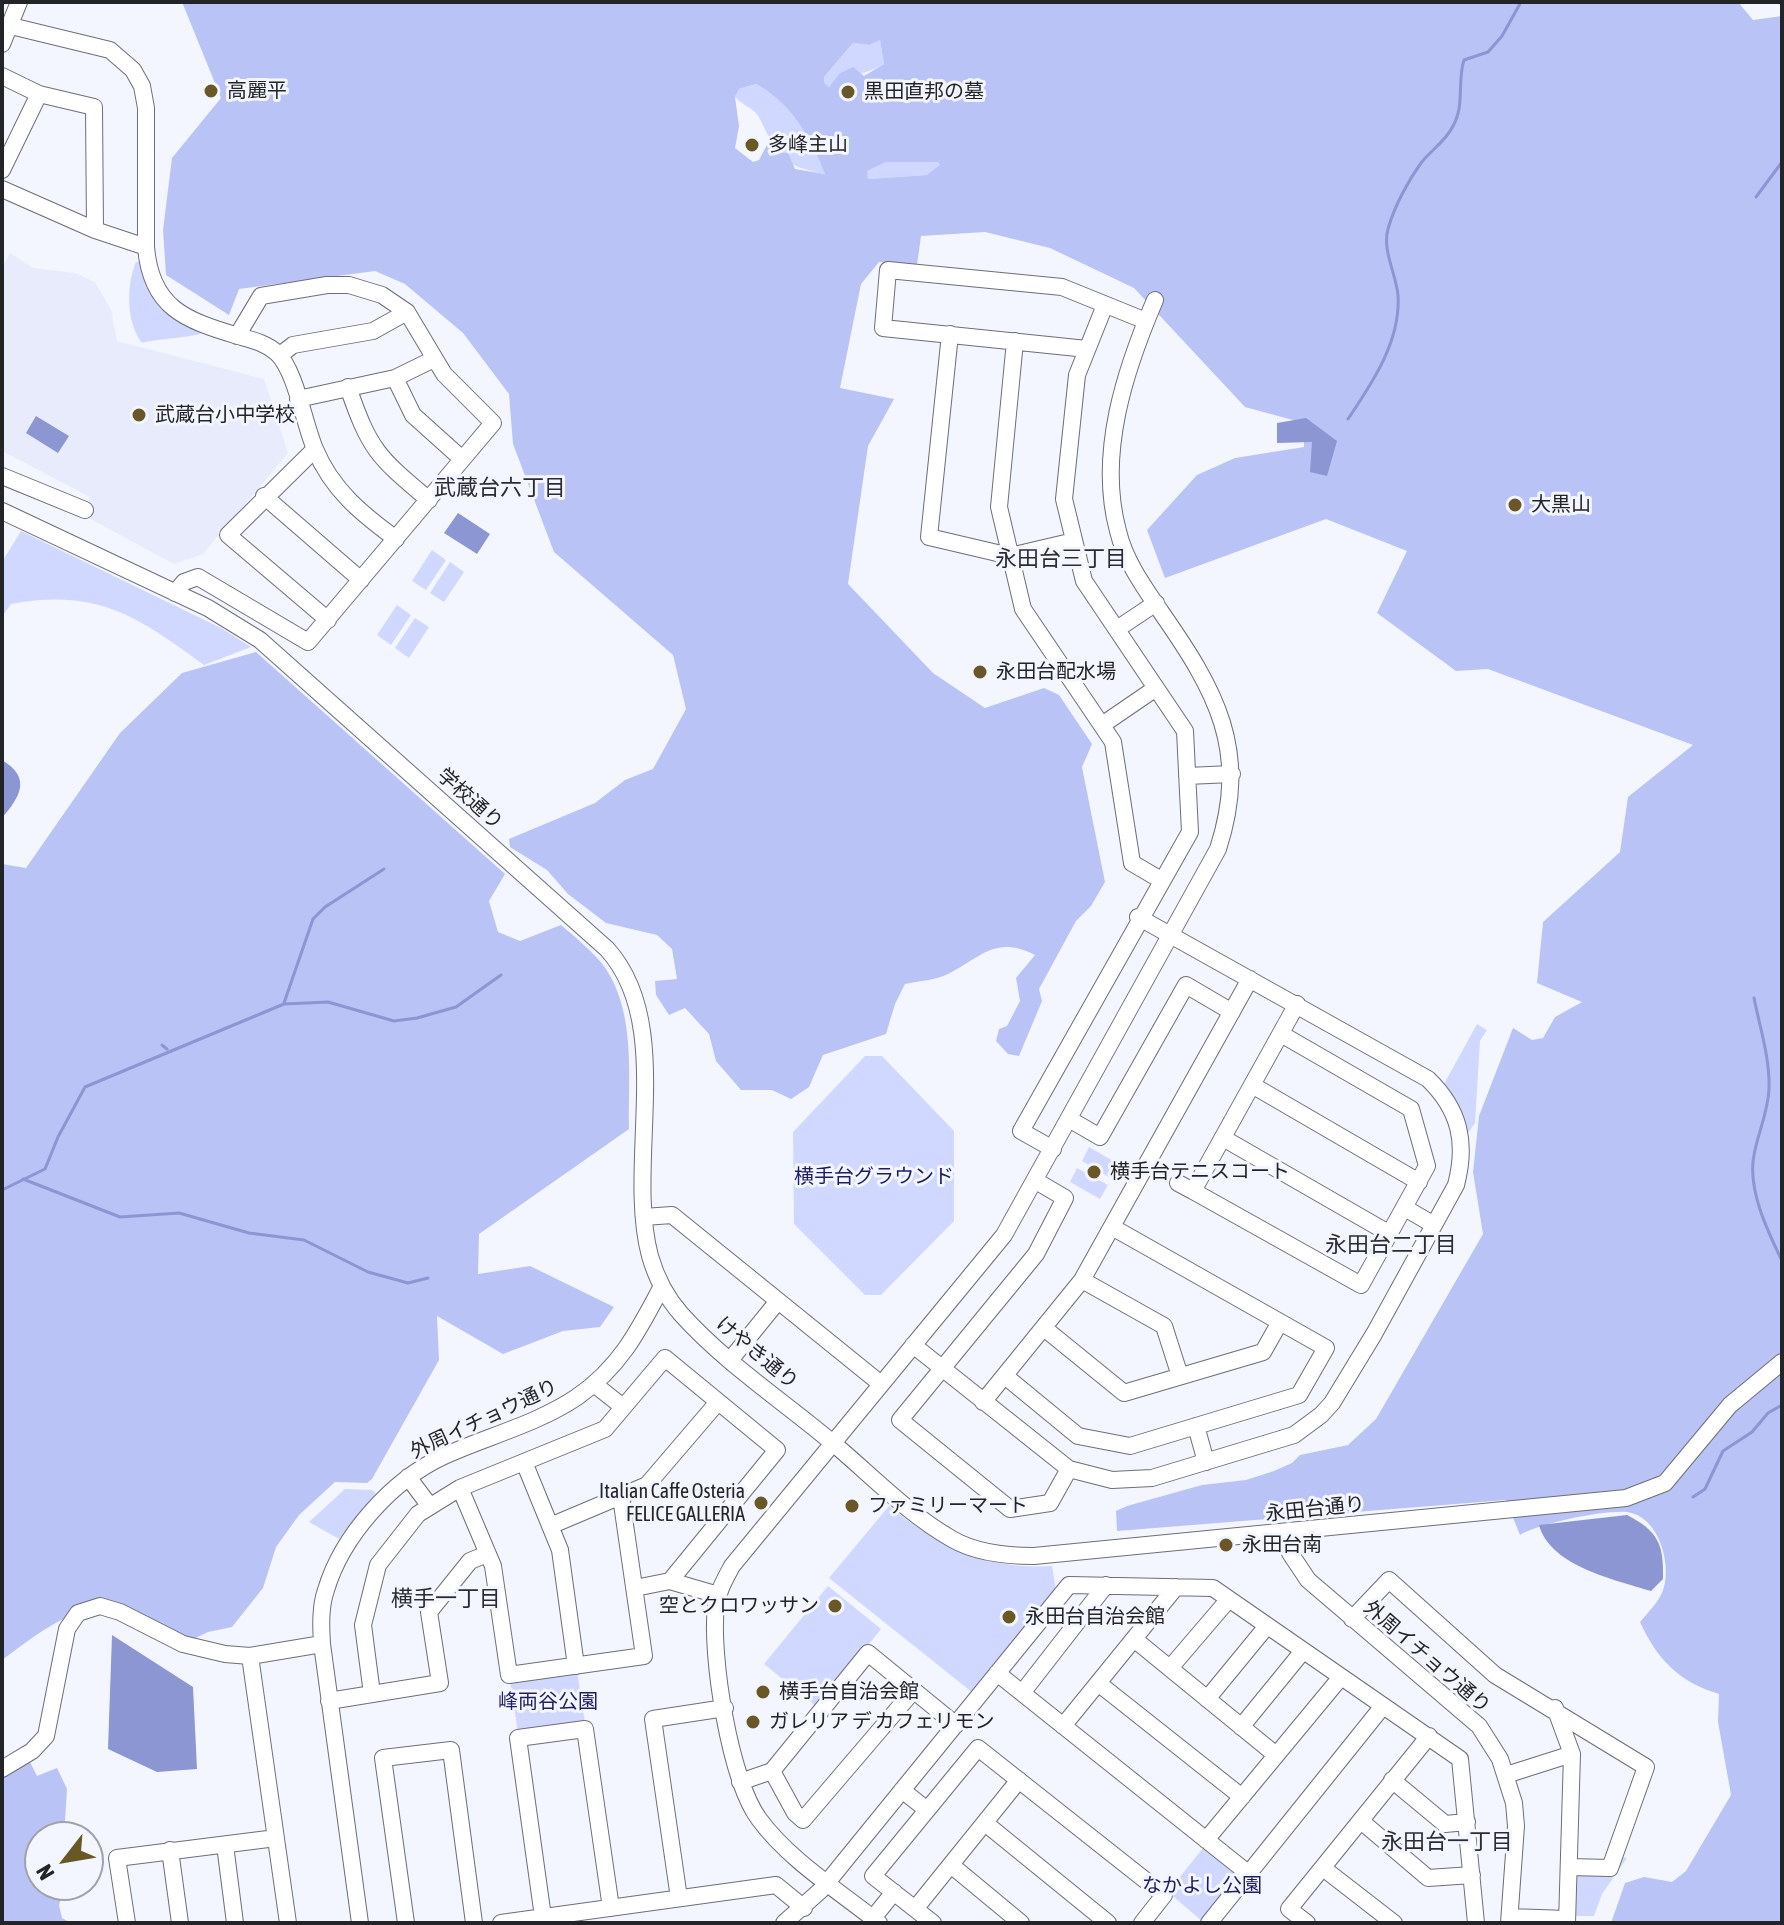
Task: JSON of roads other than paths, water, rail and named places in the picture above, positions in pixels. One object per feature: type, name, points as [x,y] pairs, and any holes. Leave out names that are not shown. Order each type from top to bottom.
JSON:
[{"type":"street","points":[[2,44],[19,2]]},
{"type":"street","points":[[11,26],[110,50],[133,70],[142,86],[146,108],[148,270],[164,300],[195,322],[261,343],[280,355],[315,449],[330,478],[346,499],[396,539]]},
{"type":"street","points":[[2,76],[39,94],[94,107],[95,230]]},
{"type":"street","points":[[2,170],[39,94]]},
{"type":"street","points":[[2,189],[95,230],[146,247]]},
{"type":"street","points":[[1087,349],[883,328],[888,270],[1062,287],[1146,321]]},
{"type":"street","points":[[175,593],[184,582],[198,577],[308,642],[493,423],[459,391],[434,359],[407,312],[373,291],[327,285],[257,298],[237,336]]},
{"type":"street","points":[[894,1892],[876,1921],[769,1832],[750,1805],[740,1782],[725,1708],[715,1620],[718,1595],[732,1566],[983,1264],[1036,1181],[1172,936],[1218,849],[1227,824],[1231,766],[1225,725],[1210,687],[1126,555],[1112,500],[1118,411],[1126,372],[1155,300]]},
{"type":"street","points":[[1053,1149],[1021,1131],[1138,917],[1190,832],[1185,731],[1084,581],[1064,499],[1077,375],[1105,305]]},
{"type":"street","points":[[280,355],[293,345],[373,331],[407,312]]},
{"type":"street","points":[[950,334],[929,537],[1010,556],[1074,541]]},
{"type":"street","points":[[1015,341],[999,507],[1023,609],[1113,742],[1121,772],[1132,863],[1161,880]]},
{"type":"street","points":[[298,399],[395,378],[434,359]]},
{"type":"street","points":[[395,378],[413,415],[462,459]]},
{"type":"street","points":[[348,387],[364,434],[376,453],[429,500]]},
{"type":"street","points":[[315,449],[264,496],[228,535],[328,620]]},
{"type":"street","points":[[2,476],[85,510]]},
{"type":"street","points":[[264,496],[361,580]]},
{"type":"street","name":"学校通り","points":[[2,511],[237,625],[281,656],[616,960],[635,995],[641,1038],[644,1217],[649,1254],[661,1288]]},
{"type":"street","points":[[1117,629],[1156,603]]},
{"type":"street","points":[[1102,725],[1156,688]]},
{"type":"street","points":[[1187,776],[1231,766]]},
{"type":"street","points":[[913,1345],[1069,1469],[1094,1477],[1132,1481],[1206,1462],[1286,1438],[1309,1426],[1332,1403],[1456,1185],[1462,1163],[1462,1144],[1452,1107],[1442,1093],[1410,1067],[1138,917]]},
{"type":"street","points":[[983,1402],[1082,1280],[1250,979]]},
{"type":"street","points":[[1069,1119],[1100,1137],[1186,985],[1232,1012]]},
{"type":"street","points":[[1281,1034],[1411,1109],[1427,1166],[1361,1285],[1185,1187],[1223,1138],[1297,1004]]},
{"type":"street","points":[[1252,1085],[1419,1182]]},
{"type":"street","points":[[1223,1138],[1390,1234]]},
{"type":"street","points":[[1036,1181],[1065,1198],[1036,1254],[900,1420],[1010,1509],[1050,1503],[1069,1469]]},
{"type":"street","points":[[1405,1208],[1434,1225]]},
{"type":"street","points":[[644,1217],[672,1215],[881,1384]]},
{"type":"street","points":[[1005,1376],[1078,1436],[1130,1446],[1299,1395],[1326,1348],[1112,1227]]},
{"type":"street","points":[[1082,1280],[1164,1326],[1180,1376]]},
{"type":"street","name":"けやき通り","points":[[661,1288],[680,1313],[731,1359],[833,1443]]},
{"type":"street","name":"外周イチョウ通り","points":[[360,1923],[322,1644],[322,1608],[335,1567],[376,1509],[408,1477],[441,1457],[553,1411],[594,1384],[631,1345],[661,1288]]},
{"type":"street","points":[[731,1359],[778,1301]]},
{"type":"street","points":[[1044,1328],[1124,1393],[1263,1352],[1280,1322]]},
{"type":"street","points":[[372,1694],[363,1625],[378,1565],[429,1505],[460,1488],[605,1429],[665,1358],[777,1450],[670,1581]]},
{"type":"street","name":"永田台通り","points":[[833,1443],[928,1523],[954,1540],[1002,1555],[1034,1556],[1626,1498],[1653,1489],[1674,1473],[1730,1405],[1782,1362]]},
{"type":"street","points":[[594,1384],[623,1407]]},
{"type":"street","points":[[550,1526],[647,1485],[718,1402]]},
{"type":"street","points":[[1196,1426],[1206,1462]]},
{"type":"street","points":[[524,1462],[560,1550],[576,1666]]},
{"type":"street","points":[[408,1477],[429,1505]]},
{"type":"street","points":[[460,1488],[493,1566],[509,1675],[644,1656],[621,1497]]},
{"type":"street","name":"外周イチョウ通り","points":[[1284,1532],[1290,1553],[1308,1580],[1479,1726],[1506,1775],[1516,1826],[1510,1920]]},
{"type":"street","points":[[329,1701],[440,1683],[429,1612],[470,1561],[487,1554]]},
{"type":"street","points":[[1352,1619],[1389,1580],[1495,1675],[1555,1708],[1646,1767],[1610,1868],[1569,1867]]},
{"type":"street","points":[[635,1588],[670,1581],[718,1595]]},
{"type":"street","points":[[784,1923],[804,1908],[827,1881],[1069,1585],[1106,1585],[1213,1588],[1460,1759],[1476,1923]]},
{"type":"street","points":[[1022,1693],[1106,1585]]},
{"type":"street","points":[[1063,1726],[1176,1587]]},
{"type":"street","points":[[1170,1668],[1229,1599]]},
{"type":"street","points":[[2,1769],[32,1751],[46,1736],[67,1629],[78,1613],[100,1606],[120,1612],[204,1651],[250,1656],[322,1644]]},
{"type":"street","points":[[1207,1699],[1267,1626]]},
{"type":"street","points":[[1134,1639],[1276,1755]]},
{"type":"street","points":[[1241,1727],[1303,1651]]},
{"type":"street","points":[[740,1782],[772,1771],[868,1653],[956,1725]]},
{"type":"street","points":[[250,1656],[288,1923]]},
{"type":"street","points":[[997,1673],[1249,1874]]},
{"type":"street","points":[[1206,1840],[1341,1677]]},
{"type":"street","points":[[1098,1683],[1242,1797]]},
{"type":"street","points":[[772,1771],[795,1813],[803,1820],[914,1690]]},
{"type":"street","points":[[1209,1923],[1383,1706]]},
{"type":"street","points":[[679,1898],[653,1719],[725,1708]]},
{"type":"street","points":[[1510,1920],[1567,1921],[1572,1754],[1555,1708]]},
{"type":"street","points":[[543,1917],[518,1738],[585,1729],[611,1908]]},
{"type":"street","points":[[1307,1923],[1289,1909],[1429,1736]]},
{"type":"street","points":[[933,1923],[873,1876],[978,1748],[1164,1895],[1142,1923]]},
{"type":"street","points":[[406,1923],[383,1758],[451,1750],[474,1923]]},
{"type":"street","points":[[1506,1775],[1572,1754]]},
{"type":"street","points":[[915,1909],[1019,1780]]},
{"type":"street","points":[[1392,1780],[1445,1824],[1467,1822]]},
{"type":"street","points":[[902,1790],[927,1810]]},
{"type":"street","points":[[1361,1821],[1428,1878],[1472,1875]]},
{"type":"street","points":[[985,1823],[1108,1923]]},
{"type":"street","points":[[127,1923],[117,1858],[276,1838]]},
{"type":"street","points":[[225,1845],[235,1923]]},
{"type":"street","points":[[170,1850],[180,1923]]},
{"type":"street","points":[[951,1865],[1021,1923]]},
{"type":"street","points":[[1323,1868],[1394,1923]]},
{"type":"street","points":[[501,1923],[543,1917],[579,1918],[611,1908],[776,1885],[804,1908]]},
{"type":"waterway","points":[[1348,419],[1383,361],[1395,329],[1398,295],[1387,237],[1394,212],[1416,170],[1446,137],[1457,118],[1464,60],[1488,52],[1502,36],[1521,2]]},
{"type":"waterway","points":[[1756,197],[1782,162]]},
{"type":"waterway","points":[[284,1003],[313,919],[325,907],[384,869]]},
{"type":"waterway","points":[[2,1190],[45,1169],[85,1087],[284,1004],[328,1002],[394,1021],[417,1018],[456,1007],[501,975]]},
{"type":"waterway","points":[[1754,998],[1766,1054],[1769,1089],[1754,1155],[1753,1182],[1760,1210],[1782,1261]]},
{"type":"waterway","points":[[162,1045],[167,1049]]},
{"type":"waterway","points":[[23,1179],[120,1217],[179,1213],[249,1233],[304,1240],[368,1272],[408,1283],[428,1278]]},
{"type":"waterway","points":[[1693,1497],[1705,1489],[1723,1451],[1752,1432],[1768,1413],[1782,1405]]},
{"type":"place","name":"高麗平","points":[[211,91]]},
{"type":"place","name":"黒田直邦の墓","points":[[848,92]]},
{"type":"place","name":"多峰主山","points":[[752,145]]},
{"type":"place","name":"武蔵台小中学校","points":[[139,415]]},
{"type":"place","name":"大黒山","points":[[1515,505]]},
{"type":"place","name":"永田台配水場","points":[[980,672]]},
{"type":"place","name":"横手台テニスコート","points":[[1094,1172]]},
{"type":"place","name":"Italian Caffe Osteria FELICE GALLERIA","points":[[761,1503]]},
{"type":"place","name":"ファミリーマート","points":[[852,1506]]},
{"type":"place","name":"永田台南","points":[[1226,1545]]},
{"type":"place","name":"空とクロワッサン","points":[[835,1606]]},
{"type":"place","name":"永田台自治会館","points":[[1009,1617]]},
{"type":"place","name":"横手台自治会館","points":[[763,1692]]},
{"type":"place","name":"ガレリア デ カフェリモン","points":[[753,1722]]},
{"type":"district","name":"武蔵台六丁目","points":[[500,488]]},
{"type":"district","name":"永田台三丁目","points":[[1061,559]]},
{"type":"district","name":"永田台二丁目","points":[[1391,1245]]},
{"type":"district","name":"横手一丁目","points":[[446,1599]]},
{"type":"district","name":"永田台一丁目","points":[[1447,1842]]},
{"type":"park label","name":"横手台グラウンド","points":[[874,1177]]},
{"type":"park label","name":"峰両谷公園","points":[[548,1702]]},
{"type":"park label","name":"なかよし公園","points":[[1202,1886]]}]
